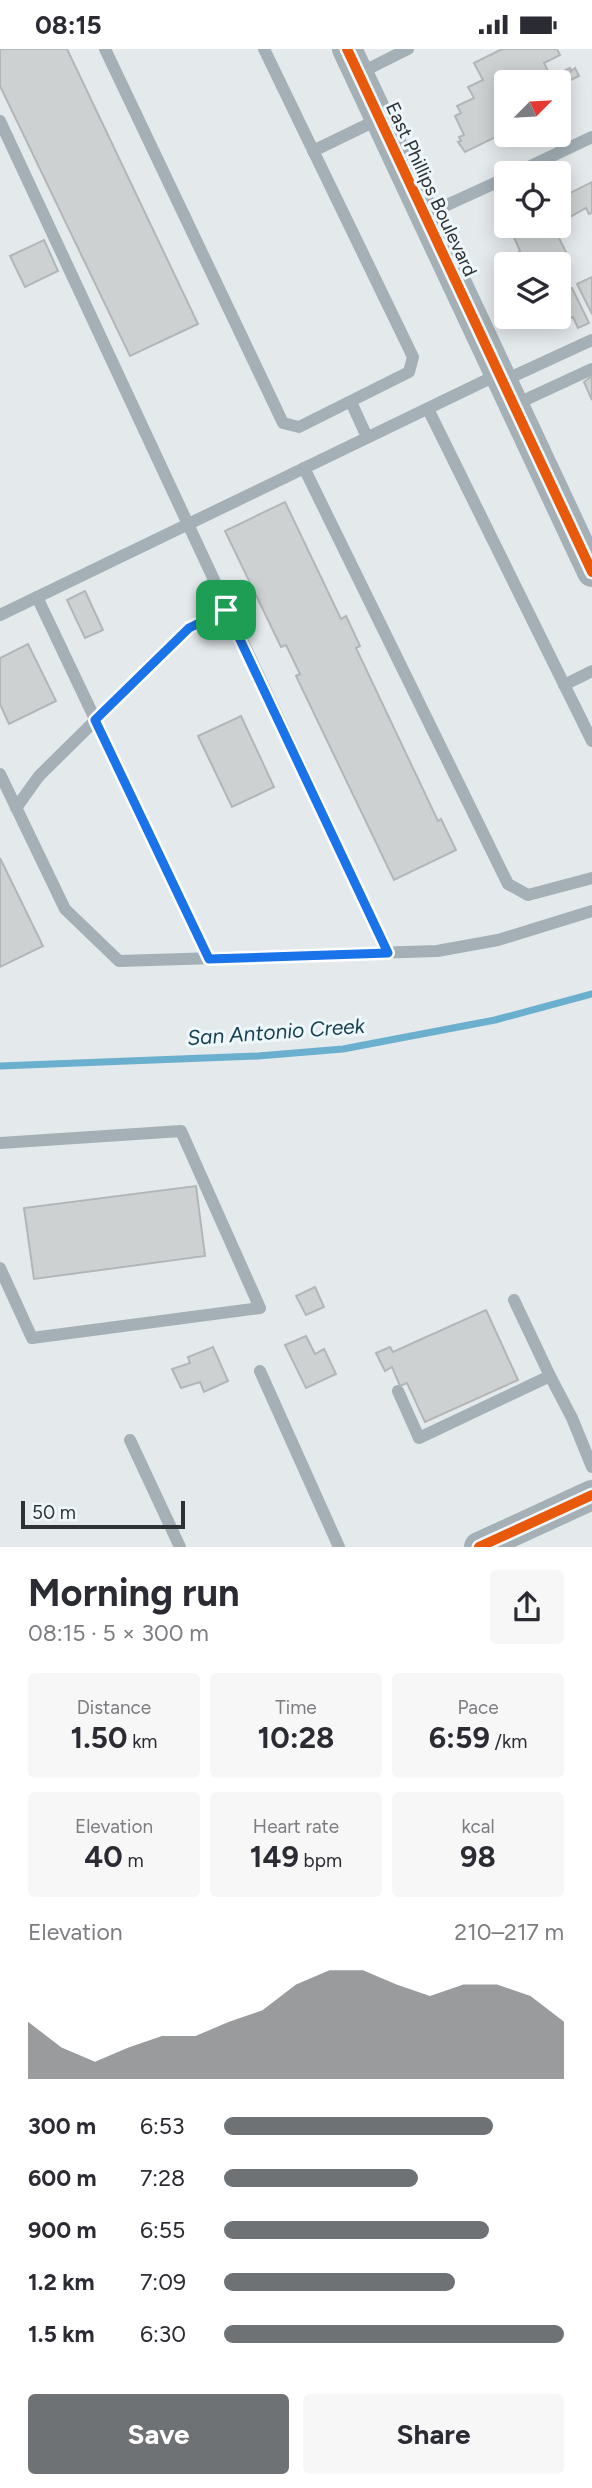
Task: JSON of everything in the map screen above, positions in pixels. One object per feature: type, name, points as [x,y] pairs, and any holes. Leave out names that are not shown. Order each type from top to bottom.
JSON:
[{"type":"street","name":"East Phillips Boulevard","points":[[353,61],[592,572]]},
{"type":"street","points":[[479,1546],[592,1495]]},
{"type":"lane","points":[[105,49],[283,423],[299,427],[409,372],[413,357],[264,49]]},
{"type":"lane","points":[[353,61],[408,49]]},
{"type":"lane","points":[[313,151],[380,119]]},
{"type":"lane","points":[[0,121],[388,953]]},
{"type":"lane","points":[[541,161],[592,137]]},
{"type":"lane","points":[[425,215],[494,183]]},
{"type":"lane","points":[[505,387],[592,340]]},
{"type":"lane","points":[[0,615],[428,408],[505,387],[592,369]]},
{"type":"lane","points":[[351,402],[368,437]]},
{"type":"lane","points":[[428,408],[592,741]]},
{"type":"lane","points":[[304,468],[509,884],[528,895],[592,878]]},
{"type":"lane","points":[[37,597],[209,959]]},
{"type":"lane","points":[[16,808],[39,776],[189,628],[226,610]]},
{"type":"lane","points":[[564,685],[592,671]]},
{"type":"lane","points":[[0,774],[65,909],[120,961],[438,951],[498,940],[592,911]]},
{"type":"lane","points":[[0,1143],[181,1131],[260,1308],[32,1338],[0,1268]]},
{"type":"lane","points":[[514,1300],[572,1418],[592,1467]]},
{"type":"lane","points":[[260,1371],[339,1546]]},
{"type":"lane","points":[[398,1391],[419,1438],[550,1376]]},
{"type":"lane","points":[[130,1440],[180,1546]]},
{"type":"building","points":[[0,49],[67,49],[198,324],[130,356],[0,86]]},
{"type":"building","points":[[502,49],[557,49],[560,55],[544,63],[548,70],[494,70],[494,138],[465,152],[458,142],[461,141],[459,137],[464,135],[455,116],[461,113],[457,106],[474,98],[468,87],[483,80],[474,63]]},
{"type":"building","points":[[575,68],[579,76],[571,80],[571,71]]},
{"type":"building","points":[[592,182],[592,213],[589,214],[586,208],[571,216],[571,192]]},
{"type":"building","points":[[514,238],[559,238],[566,252],[518,252]]},
{"type":"building","points":[[44,240],[58,271],[25,287],[10,256]]},
{"type":"building","points":[[592,277],[592,314],[577,284]]},
{"type":"building","points":[[571,288],[589,323],[578,328],[573,317],[571,318]]},
{"type":"building","points":[[592,376],[592,400],[584,382]]},
{"type":"building","points":[[285,502],[341,619],[346,616],[360,646],[356,648],[438,821],[441,819],[456,850],[394,880],[296,676],[300,674],[286,645],[281,647],[225,531]]},
{"type":"building","points":[[85,591],[103,630],[85,638],[67,600]]},
{"type":"building","points":[[28,644],[56,701],[9,724],[0,704],[0,658]]},
{"type":"building","points":[[241,716],[274,787],[232,807],[198,736]]},
{"type":"building","points":[[0,858],[43,946],[0,967]]},
{"type":"building","points":[[196,1186],[205,1256],[34,1279],[24,1208]]},
{"type":"building","points":[[315,1287],[324,1307],[306,1315],[296,1296]]},
{"type":"building","points":[[486,1310],[518,1380],[425,1422],[407,1383],[400,1386],[392,1367],[385,1371],[376,1353],[390,1347],[393,1352]]},
{"type":"building","points":[[306,1336],[315,1354],[324,1349],[336,1374],[306,1388],[285,1345]]},
{"type":"building","points":[[213,1347],[228,1381],[204,1392],[200,1382],[181,1388],[172,1369],[190,1363],[188,1357]]},
{"type":"waterway","name":"San Antonio Creek","points":[[0,1066],[258,1056],[343,1049],[495,1020],[592,994]]},
{"type":"cycle path","points":[[347,49],[592,572]]},
{"type":"cycle path","points":[[479,1547],[592,1495]]},
{"type":"route","points":[[226,610],[307,782],[388,953],[209,959],[95,720],[189,628],[226,610]]}]
